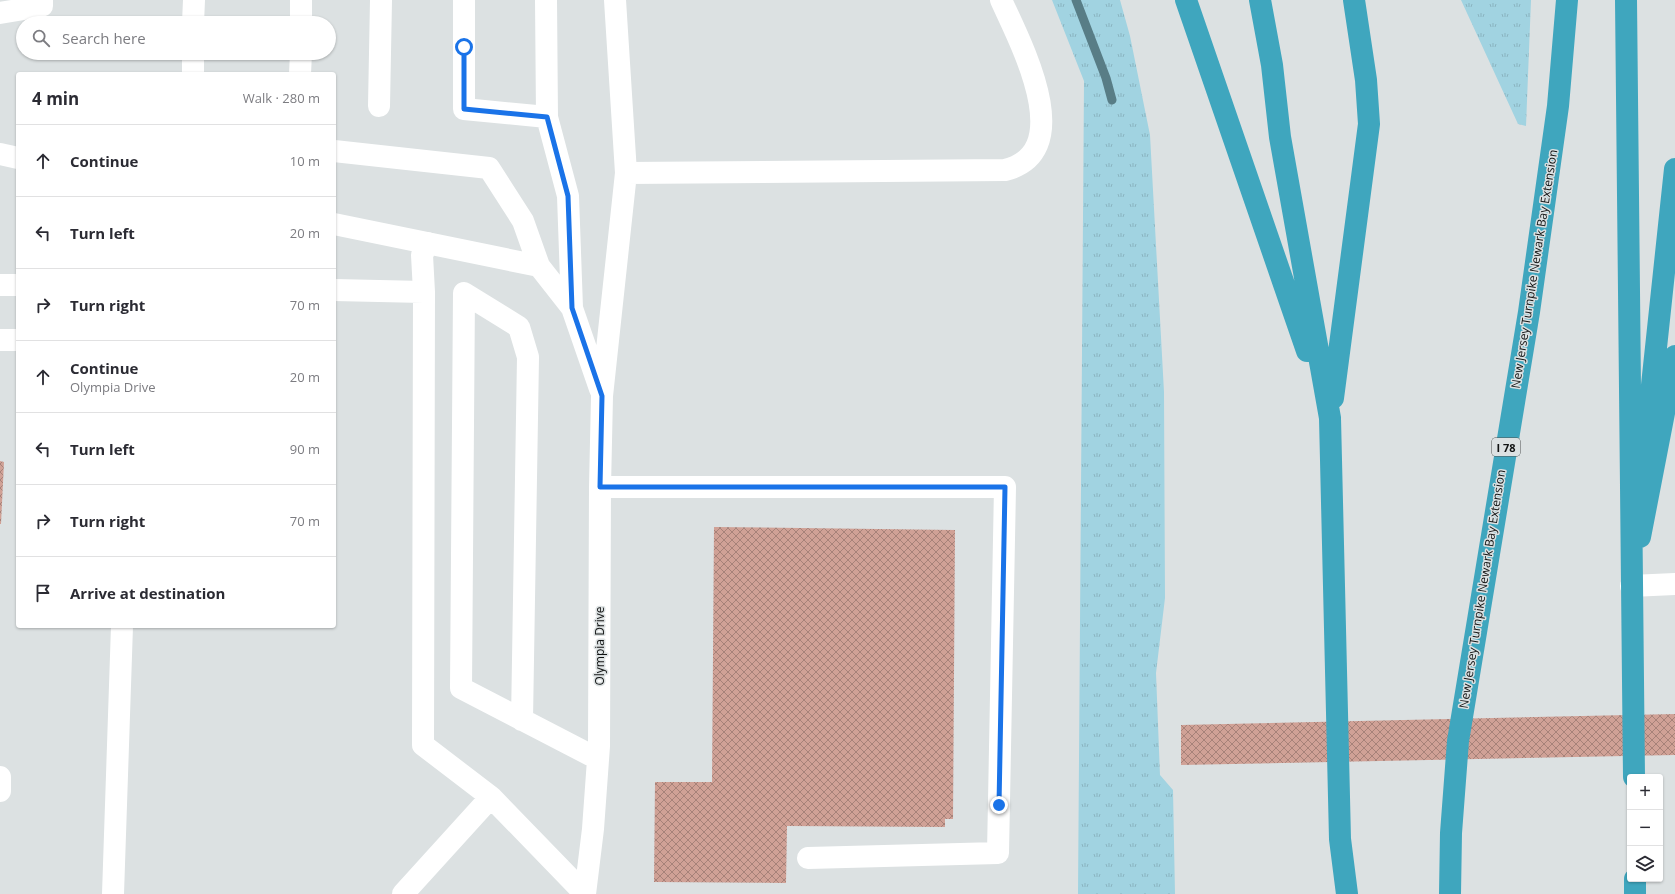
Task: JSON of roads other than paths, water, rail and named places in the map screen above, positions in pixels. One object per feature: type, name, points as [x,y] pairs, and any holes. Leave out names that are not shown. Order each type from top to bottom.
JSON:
[{"type":"highway","points":[[1186,0],[1330,418]]},
{"type":"highway","points":[[1260,0],[1272,65],[1280,136],[1330,418],[1340,839],[1347,894]]},
{"type":"highway","points":[[1330,418],[1369,124],[1366,80],[1354,0]]},
{"type":"highway","name":"New Jersey Turnpike Newark Bay Extension","points":[[1450,894],[1451,833],[1458,741],[1529,312],[1558,106],[1567,0]]},
{"type":"highway","points":[[1626,0],[1634,774]]},
{"type":"highway","points":[[1631,586],[1675,169]]},
{"type":"highway","points":[[1631,586],[1675,356]]},
{"type":"highway","points":[[1334,894],[1340,839]]},
{"type":"highway","points":[[1340,839],[1360,894]]},
{"type":"highway","points":[[1635,882],[1635,894]]},
{"type":"street","points":[[0,13],[42,6],[42,0]]},
{"type":"street","points":[[193,16],[194,0]]},
{"type":"street","points":[[301,0],[301,16]]},
{"type":"street","points":[[379,106],[381,0]]},
{"type":"street","points":[[464,0],[464,109],[547,117]]},
{"type":"street","points":[[546,0],[547,117],[568,196],[572,308],[602,396]]},
{"type":"street","name":"Olympia Drive","points":[[585,894],[589,874],[598,759],[602,396],[626,173],[615,0]]},
{"type":"street","points":[[626,173],[1005,170],[1015,168],[1031,156],[1036,149],[1042,131],[1038,90],[1024,51],[1001,0]]},
{"type":"street","points":[[193,60],[193,72]]},
{"type":"street","points":[[300,60],[300,72]]},
{"type":"street","points":[[336,151],[489,168],[523,221],[538,266],[572,308]]},
{"type":"street","points":[[0,154],[16,158]]},
{"type":"street","points":[[336,224],[538,266]]},
{"type":"street","points":[[428,243],[422,255],[424,292],[423,745],[491,797],[585,894]]},
{"type":"street","points":[[0,285],[16,285]]},
{"type":"street","points":[[336,290],[424,292]]},
{"type":"street","points":[[522,720],[528,357],[519,327],[464,293],[461,688],[522,720],[598,759]]},
{"type":"street","points":[[0,340],[16,340]]},
{"type":"street","points":[[600,487],[1005,487],[998,853],[808,858]]},
{"type":"street","points":[[1631,586],[1675,584]]},
{"type":"street","points":[[113,894],[122,628]]},
{"type":"street","points":[[0,777],[0,791]]},
{"type":"street","points":[[403,894],[491,797]]},
{"type":"waterway","points":[[1076,0],[1106,78],[1112,100]]}]
